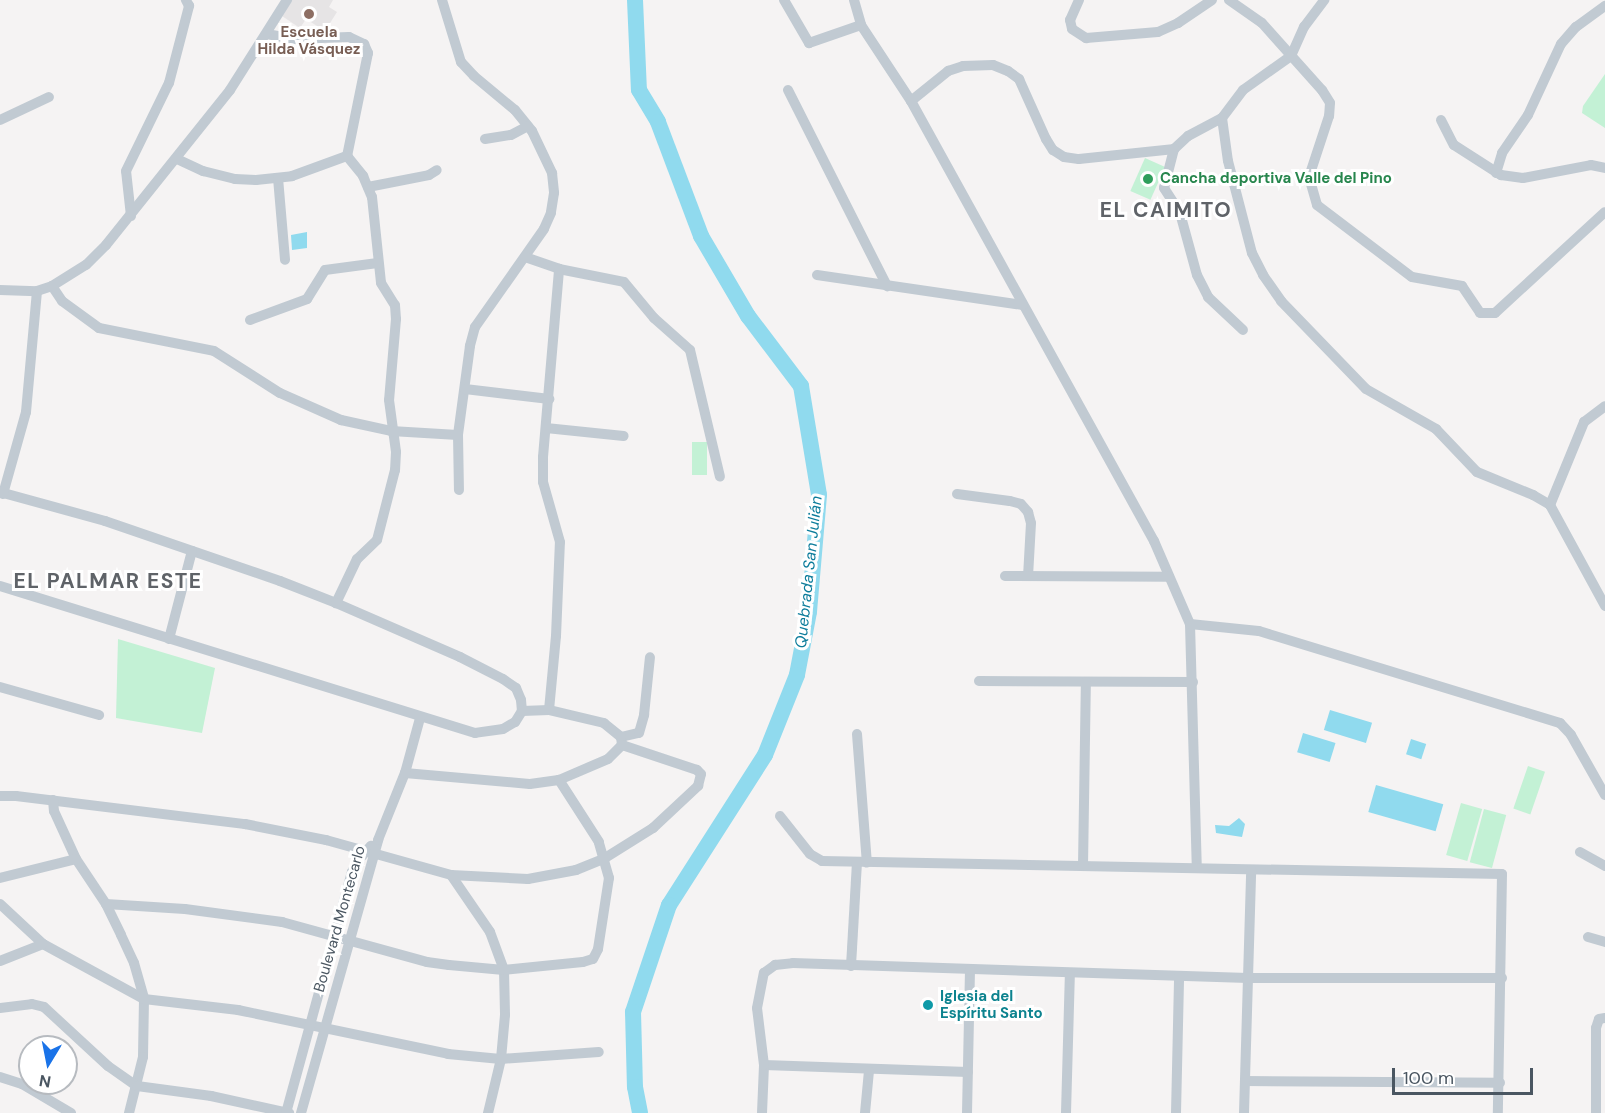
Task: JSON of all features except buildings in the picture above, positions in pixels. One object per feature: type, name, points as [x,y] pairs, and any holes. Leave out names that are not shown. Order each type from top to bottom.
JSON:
[{"type":"street","points":[[131,216],[126,171],[169,83],[187,17],[189,6],[186,0]]},
{"type":"street","points":[[0,290],[37,291],[52,286],[86,265],[131,216],[230,90],[287,0]]},
{"type":"street","points":[[442,0],[461,62],[474,76],[515,110],[528,126],[545,154],[552,173],[554,193],[551,213],[544,229],[475,327],[470,346],[458,435],[459,490]]},
{"type":"street","points":[[784,0],[809,43],[861,25]]},
{"type":"street","points":[[854,0],[861,25],[910,101],[1154,541],[1190,624],[1197,868]]},
{"type":"street","points":[[1078,0],[1070,20],[1072,29],[1086,38],[1158,32],[1178,23],[1212,0]]},
{"type":"street","points":[[1229,0],[1262,23],[1322,90],[1330,104],[1329,116],[1309,177],[1317,205],[1412,276],[1462,286],[1468,291],[1480,313],[1488,315],[1501,309],[1605,212]]},
{"type":"street","points":[[1243,330],[1208,297],[1197,275],[1180,213],[1164,188],[1174,149],[1188,136],[1222,118],[1243,90],[1291,56],[1304,27],[1324,0]]},
{"type":"street","points":[[1496,173],[1502,153],[1528,115],[1561,44],[1576,27],[1605,6]]},
{"type":"street","points":[[267,34],[292,39],[349,37],[364,44],[368,53],[367,68],[347,156]]},
{"type":"street","points":[[910,101],[948,71],[963,66],[993,65],[1008,71],[1019,79],[1046,139],[1053,150],[1064,157],[1079,159],[1174,149]]},
{"type":"street","points":[[788,90],[887,286]]},
{"type":"street","points":[[0,120],[49,98]]},
{"type":"street","points":[[1222,118],[1228,161],[1252,253],[1263,275],[1281,301],[1366,388],[1436,429],[1462,459],[1477,472],[1533,495],[1550,505],[1605,606]]},
{"type":"street","points":[[1441,120],[1454,145],[1496,173],[1523,178],[1592,165],[1605,168]]},
{"type":"street","points":[[484,139],[511,135],[528,126]]},
{"type":"street","points":[[177,159],[203,171],[235,179],[278,178],[316,169],[347,156]]},
{"type":"street","points":[[336,603],[357,559],[376,540],[395,470],[396,452],[389,385],[396,319],[395,306],[381,283],[376,219],[368,187],[363,176],[347,156]]},
{"type":"street","points":[[368,187],[429,175],[437,170]]},
{"type":"street","points":[[278,178],[285,260]]},
{"type":"street","points":[[525,257],[559,269],[624,282],[654,318],[690,350],[720,477]]},
{"type":"street","points":[[250,320],[307,299],[325,270],[378,263]]},
{"type":"street","points":[[549,710],[556,636],[560,542],[543,482],[559,269]]},
{"type":"street","points":[[817,275],[1023,305]]},
{"type":"street","points":[[52,286],[62,301],[99,328],[214,351],[279,393],[341,420],[392,431],[458,435]]},
{"type":"street","points":[[0,586],[420,718],[475,733],[490,732],[515,722],[522,711],[521,700],[516,688],[503,679],[460,657],[336,603],[105,521],[2,493],[26,412],[37,291]]},
{"type":"street","points":[[465,389],[549,399]]},
{"type":"street","points":[[1550,505],[1584,422],[1605,406]]},
{"type":"street","points":[[546,428],[624,436]]},
{"type":"street","points":[[957,494],[1010,501],[1021,504],[1028,512],[1031,524],[1028,576]]},
{"type":"street","points":[[169,639],[192,551]]},
{"type":"street","points":[[1005,576],[1169,577]]},
{"type":"street","points":[[1190,624],[1259,631],[1560,723],[1571,735],[1605,795]]},
{"type":"street","points":[[405,773],[511,784],[559,780],[608,759],[621,741],[639,733],[644,716],[650,657]]},
{"type":"street","points":[[979,681],[1193,682]]},
{"type":"street","points":[[1083,866],[1086,682]]},
{"type":"street","points":[[0,687],[99,715]]},
{"type":"street","points":[[0,796],[53,800],[245,824],[371,851],[451,875],[528,879],[576,870],[605,858],[653,828],[692,794],[701,780],[701,774],[690,766],[621,741],[604,723],[549,710],[522,711]]},
{"type":"street","name":"Boulevard Montecarlo","points":[[287,1113],[309,1024],[352,872],[378,840],[405,773],[420,718]]},
{"type":"street","points":[[851,966],[862,862],[857,735]]},
{"type":"street","points":[[106,904],[235,914],[350,939],[427,962],[504,970],[583,962],[593,959],[600,943],[608,901],[609,878],[599,842],[559,780]]},
{"type":"street","points":[[53,800],[54,811],[76,859],[106,904],[134,963],[144,999],[143,1057],[129,1113]]},
{"type":"street","points":[[780,816],[810,855],[822,861],[1502,874],[1503,978],[1498,1113]]},
{"type":"street","name":"Boulevard Montecarlo","points":[[301,1113],[350,939],[371,851]]},
{"type":"street","points":[[1580,852],[1605,866]]},
{"type":"street","points":[[0,878],[76,859]]},
{"type":"street","points":[[1244,1113],[1251,870]]},
{"type":"street","points":[[451,875],[489,932],[504,970],[501,1059],[488,1113]]},
{"type":"street","points":[[0,904],[43,944],[144,999],[215,1006],[309,1024],[420,1050],[501,1059],[599,1052]]},
{"type":"street","points":[[1588,937],[1605,942]]},
{"type":"street","points":[[0,961],[43,944]]},
{"type":"street","points":[[762,1113],[764,1065],[757,1008],[764,973],[775,965],[792,963],[1248,978],[1503,978]]},
{"type":"street","points":[[968,1113],[970,969]]},
{"type":"street","points":[[1066,1113],[1070,973]]},
{"type":"street","points":[[1176,1113],[1179,976]]},
{"type":"street","points":[[0,1008],[32,1004],[44,1007],[108,1065],[137,1086],[212,1096],[287,1113]]},
{"type":"street","points":[[1596,1113],[1596,1028],[1599,1019],[1605,1018]]},
{"type":"street","points":[[764,1065],[869,1071],[968,1072]]},
{"type":"street","points":[[865,1113],[869,1071]]},
{"type":"street","points":[[0,1077],[22,1084],[71,1113]]},
{"type":"street","points":[[1245,1081],[1500,1083]]},
{"type":"shaded area","name":"Escuela Hilda Vásquez","points":[[292,0],[333,0],[329,7],[337,12],[325,31],[306,19],[300,28],[282,16]]},
{"type":"green space","points":[[1605,74],[1605,128],[1582,113],[1583,106]]},
{"type":"green space","name":"Cancha deportiva Valle del Pino","points":[[1145,158],[1165,167],[1150,200],[1130,191]]},
{"type":"green space","points":[[692,442],[707,442],[707,475],[692,475]]},
{"type":"green space","points":[[118,639],[215,668],[202,733],[116,718]]},
{"type":"green space","points":[[1528,766],[1545,772],[1530,814],[1513,809]]},
{"type":"green space","points":[[1461,803],[1482,809],[1467,861],[1446,855]]},
{"type":"green space","points":[[1484,809],[1506,815],[1492,868],[1470,862]]},
{"type":"water","points":[[307,232],[307,248],[292,250],[291,235]]},
{"type":"water","points":[[1330,710],[1372,723],[1366,743],[1324,730]]},
{"type":"water","points":[[1303,733],[1336,743],[1330,762],[1297,752]]},
{"type":"water","points":[[1411,739],[1426,744],[1421,759],[1406,754]]},
{"type":"water","points":[[1376,785],[1443,804],[1436,831],[1368,812]]},
{"type":"water","points":[[1239,818],[1245,824],[1242,837],[1216,833],[1215,825],[1229,826]]},
{"type":"waterway","name":"Quebrada San Julián","points":[[635,0],[639,90],[658,122],[701,236],[748,316],[801,386],[819,495],[809,612],[797,675],[765,755],[669,905],[633,1012],[635,1087],[640,1113]]},
{"type":"place","name":"Escuela Hilda Vásquez","points":[[309,14]]},
{"type":"place","name":"Cancha deportiva Valle del Pino","points":[[1148,179]]},
{"type":"place","name":"Iglesia del Espíritu Santo","points":[[928,1005]]},
{"type":"district","name":"EL CAIMITO","points":[[1166,210]]},
{"type":"district","name":"EL PALMAR ESTE","points":[[108,581]]}]
